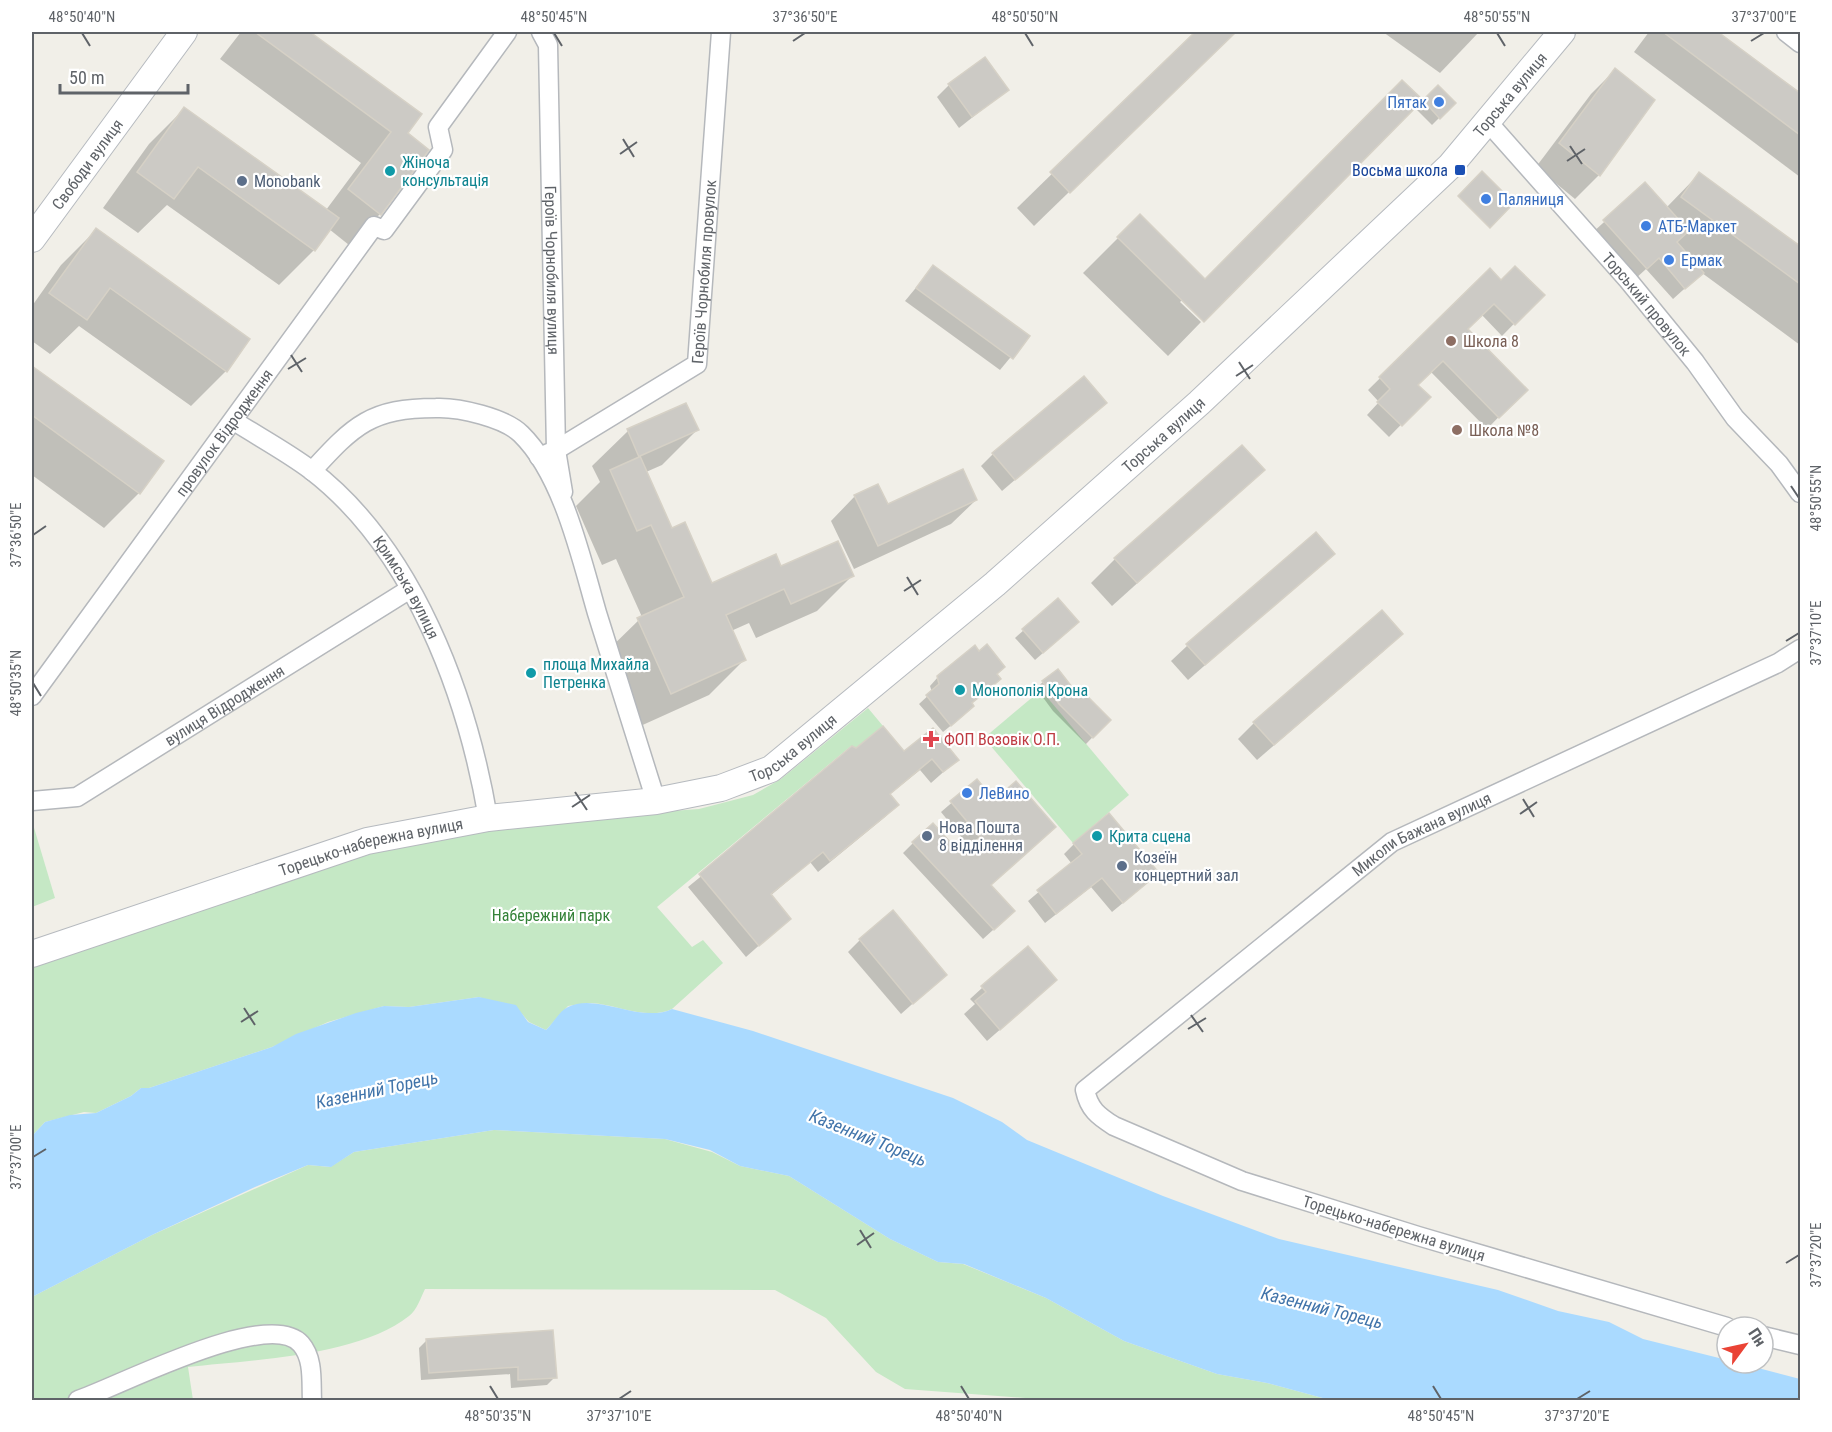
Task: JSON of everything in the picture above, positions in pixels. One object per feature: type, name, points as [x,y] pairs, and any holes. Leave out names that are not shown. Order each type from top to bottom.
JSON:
[{"type":"main road","name":"Свободи вулиця","points":[[32,239],[184,32]]},
{"type":"main road","name":"Торська вулиця","points":[[721,788],[771,769],[995,584],[1199,403],[1450,166],[1562,32]]},
{"type":"main road","name":"Торецько-набережна вулиця","points":[[32,954],[367,841],[488,818],[656,801],[721,788]]},
{"type":"street","name":"провулок Відродження","points":[[32,696],[374,226],[384,230],[443,150],[438,127],[507,32]]},
{"type":"street","name":"Героїв Чорнобиля вулиця","points":[[541,32],[548,45],[548,453]]},
{"type":"street","name":"Героїв Чорнобиля провулок","points":[[548,453],[698,364],[721,32]]},
{"type":"street","points":[[1786,32],[1800,43]]},
{"type":"street","name":"Торський провулок","points":[[1487,121],[1628,280],[1695,362],[1735,418],[1779,464],[1800,493]]},
{"type":"street","points":[[312,471],[342,437],[365,421],[400,408],[457,409],[491,418],[520,433],[548,453],[656,801]]},
{"type":"street","name":"Кримська вулиця","points":[[234,421],[312,471],[372,532],[410,589],[433,633],[467,726],[481,777],[488,818]]},
{"type":"street","name":"вулиця Відродження","points":[[32,801],[77,797],[410,589]]},
{"type":"street","name":"Миколи Бажана вулиця","points":[[1085,1090],[1392,842],[1778,663],[1800,649]]},
{"type":"street","name":"Торецько-набережна вулиця","points":[[1085,1090],[1088,1104],[1097,1115],[1114,1126],[1242,1181],[1418,1236],[1715,1323]]},
{"type":"street","points":[[78,1401],[202,1349],[276,1333],[300,1343],[310,1359],[312,1401]]},
{"type":"street","points":[[1775,1339],[1800,1345]]},
{"type":"green space","points":[[1041,690],[1129,795],[1073,843],[984,738]]},
{"type":"green space","name":"Набережний парк","points":[[868,708],[883,726],[856,748],[851,746],[657,907],[692,947],[703,940],[723,963],[672,1009],[642,1013],[592,1003],[568,1006],[546,1030],[529,1022],[522,1014],[479,997],[409,1007],[384,1006],[328,1022],[272,1047],[149,1088],[141,1088],[131,1096],[96,1113],[84,1112],[45,1122],[32,1136],[32,963],[370,848],[448,833],[590,817],[699,809],[753,795],[781,779]]},
{"type":"green space","points":[[32,821],[55,898],[32,907]]},
{"type":"green space","points":[[494,1130],[665,1139],[712,1152],[740,1166],[789,1176],[890,1239],[938,1262],[963,1264],[1046,1298],[1124,1341],[1217,1374],[1267,1383],[1330,1400],[1051,1400],[905,1389],[876,1372],[826,1318],[775,1290],[425,1289],[417,1307],[409,1316],[388,1329],[362,1340],[304,1354],[188,1367],[193,1400],[32,1400],[32,1297],[152,1235],[308,1165],[330,1167],[354,1152]]},
{"type":"water","name":"Казенний Торець","points":[[479,997],[516,1005],[528,1022],[546,1030],[568,1007],[579,1003],[592,1003],[647,1013],[660,1013],[672,1009],[753,1031],[953,1098],[1002,1122],[1027,1140],[1163,1196],[1279,1239],[1498,1290],[1558,1311],[1609,1322],[1643,1339],[1715,1357],[1715,1375],[1775,1375],[1775,1372],[1800,1379],[1800,1400],[1330,1400],[1267,1383],[1217,1374],[1124,1341],[1046,1298],[964,1264],[938,1262],[890,1239],[789,1176],[740,1166],[710,1150],[665,1139],[494,1130],[354,1152],[331,1167],[308,1165],[255,1187],[152,1235],[32,1297],[32,1136],[45,1122],[70,1115],[96,1113],[131,1096],[141,1088],[149,1088],[272,1047],[296,1034],[356,1013],[384,1006],[409,1007]]},
{"type":"building","points":[[255,32],[310,32],[422,114],[408,133],[429,150],[381,215],[348,189],[391,132]]},
{"type":"building","points":[[1195,32],[1236,32],[1070,193],[1050,172]]},
{"type":"building","points":[[1663,32],[1718,32],[1800,93],[1800,135]]},
{"type":"building","points":[[985,57],[1009,90],[972,117],[948,84]]},
{"type":"building","points":[[1615,68],[1655,100],[1600,176],[1559,143]]},
{"type":"building","points":[[1402,80],[1423,100],[1204,322],[1117,237],[1140,214],[1205,279]]},
{"type":"building","name":"Пятак","points":[[1438,85],[1456,103],[1440,119],[1423,100]]},
{"type":"building","points":[[184,107],[339,218],[315,251],[198,167],[174,199],[137,172]]},
{"type":"building","name":"Паляниця","points":[[1482,171],[1514,203],[1490,228],[1458,196]]},
{"type":"building","points":[[1699,172],[1800,246],[1800,284],[1681,197]]},
{"type":"building","name":"АТБ-Маркет","points":[[1645,182],[1689,231],[1677,242],[1704,273],[1685,289],[1659,258],[1647,269],[1603,220]]},
{"type":"building","points":[[96,228],[250,339],[227,372],[110,288],[87,320],[49,293]]},
{"type":"building","points":[[933,265],[1030,336],[1013,359],[916,288]]},
{"type":"building","points":[[1515,266],[1545,295],[1515,325],[1494,304],[1468,329],[1528,390],[1499,418],[1443,361],[1418,385],[1431,397],[1402,426],[1377,402],[1390,389],[1379,377],[1490,268],[1501,280]]},
{"type":"building","points":[[32,366],[164,461],[140,494],[32,415]]},
{"type":"building","points":[[1084,376],[1107,403],[1015,480],[992,453]]},
{"type":"building","points":[[686,403],[699,430],[640,456],[672,528],[685,522],[712,583],[776,554],[781,566],[838,541],[854,576],[791,604],[784,589],[726,615],[746,660],[671,694],[637,618],[684,597],[651,525],[637,531],[610,470],[639,457],[627,429]]},
{"type":"building","points":[[1242,445],[1265,470],[1137,583],[1114,558]]},
{"type":"building","points":[[963,469],[977,500],[878,546],[854,495],[878,484],[888,504]]},
{"type":"building","points":[[1316,532],[1335,554],[1205,665],[1186,644]]},
{"type":"building","points":[[1058,598],[1079,622],[1043,653],[1022,629]]},
{"type":"building","points":[[1382,610],[1403,634],[1274,745],[1253,722]]},
{"type":"building","name":"Монополія Крона","points":[[987,644],[1005,667],[997,674],[1001,679],[972,703],[974,706],[951,726],[926,695],[939,684],[937,676],[975,645],[979,651]]},
{"type":"building","points":[[1058,669],[1076,692],[1079,688],[1111,720],[1093,738],[1059,704],[1042,681]]},
{"type":"building","points":[[883,726],[904,751],[933,728],[959,760],[943,772],[932,759],[890,794],[899,805],[830,861],[823,852],[771,894],[791,919],[759,946],[699,874],[852,746],[856,748]]},
{"type":"building","points":[[977,779],[994,800],[1016,781],[1056,827],[991,885],[1015,911],[994,930],[912,842],[933,823],[961,854],[980,837],[950,801]]},
{"type":"building","points":[[1109,813],[1159,873],[1123,903],[1102,878],[1056,914],[1037,890],[1082,854],[1073,843]]},
{"type":"building","points":[[893,910],[947,975],[913,1004],[859,939]]},
{"type":"building","points":[[1028,946],[1057,980],[1000,1030],[975,1001],[986,992],[981,986]]},
{"type":"building","points":[[553,1330],[557,1378],[518,1380],[518,1367],[429,1373],[426,1339]]},
{"type":"place","name":"Пятак","points":[[1439,102]]},
{"type":"place","name":"Восьма школа","points":[[1460,170]]},
{"type":"place","name":"Жіноча консультація","points":[[390,171]]},
{"type":"place","name":"Monobank","points":[[242,181]]},
{"type":"place","name":"Паляниця","points":[[1486,199]]},
{"type":"place","name":"АТБ-Маркет","points":[[1646,226]]},
{"type":"place","name":"Ермак","points":[[1669,260]]},
{"type":"place","name":"Школа 8","points":[[1451,341]]},
{"type":"place","name":"Школа №8","points":[[1457,430]]},
{"type":"place","name":"площа Михайла Петренка","points":[[531,673]]},
{"type":"place","name":"Монополія Крона","points":[[960,690]]},
{"type":"place","name":"ФОП Возовік О.П.","points":[[931,739]]},
{"type":"place","name":"ЛеВино","points":[[967,793]]},
{"type":"place","name":"Нова Пошта 8 відділення","points":[[927,836]]},
{"type":"place","name":"Крита сцена","points":[[1097,836]]},
{"type":"place","name":"Козеїн концертний зал","points":[[1122,866]]}]
